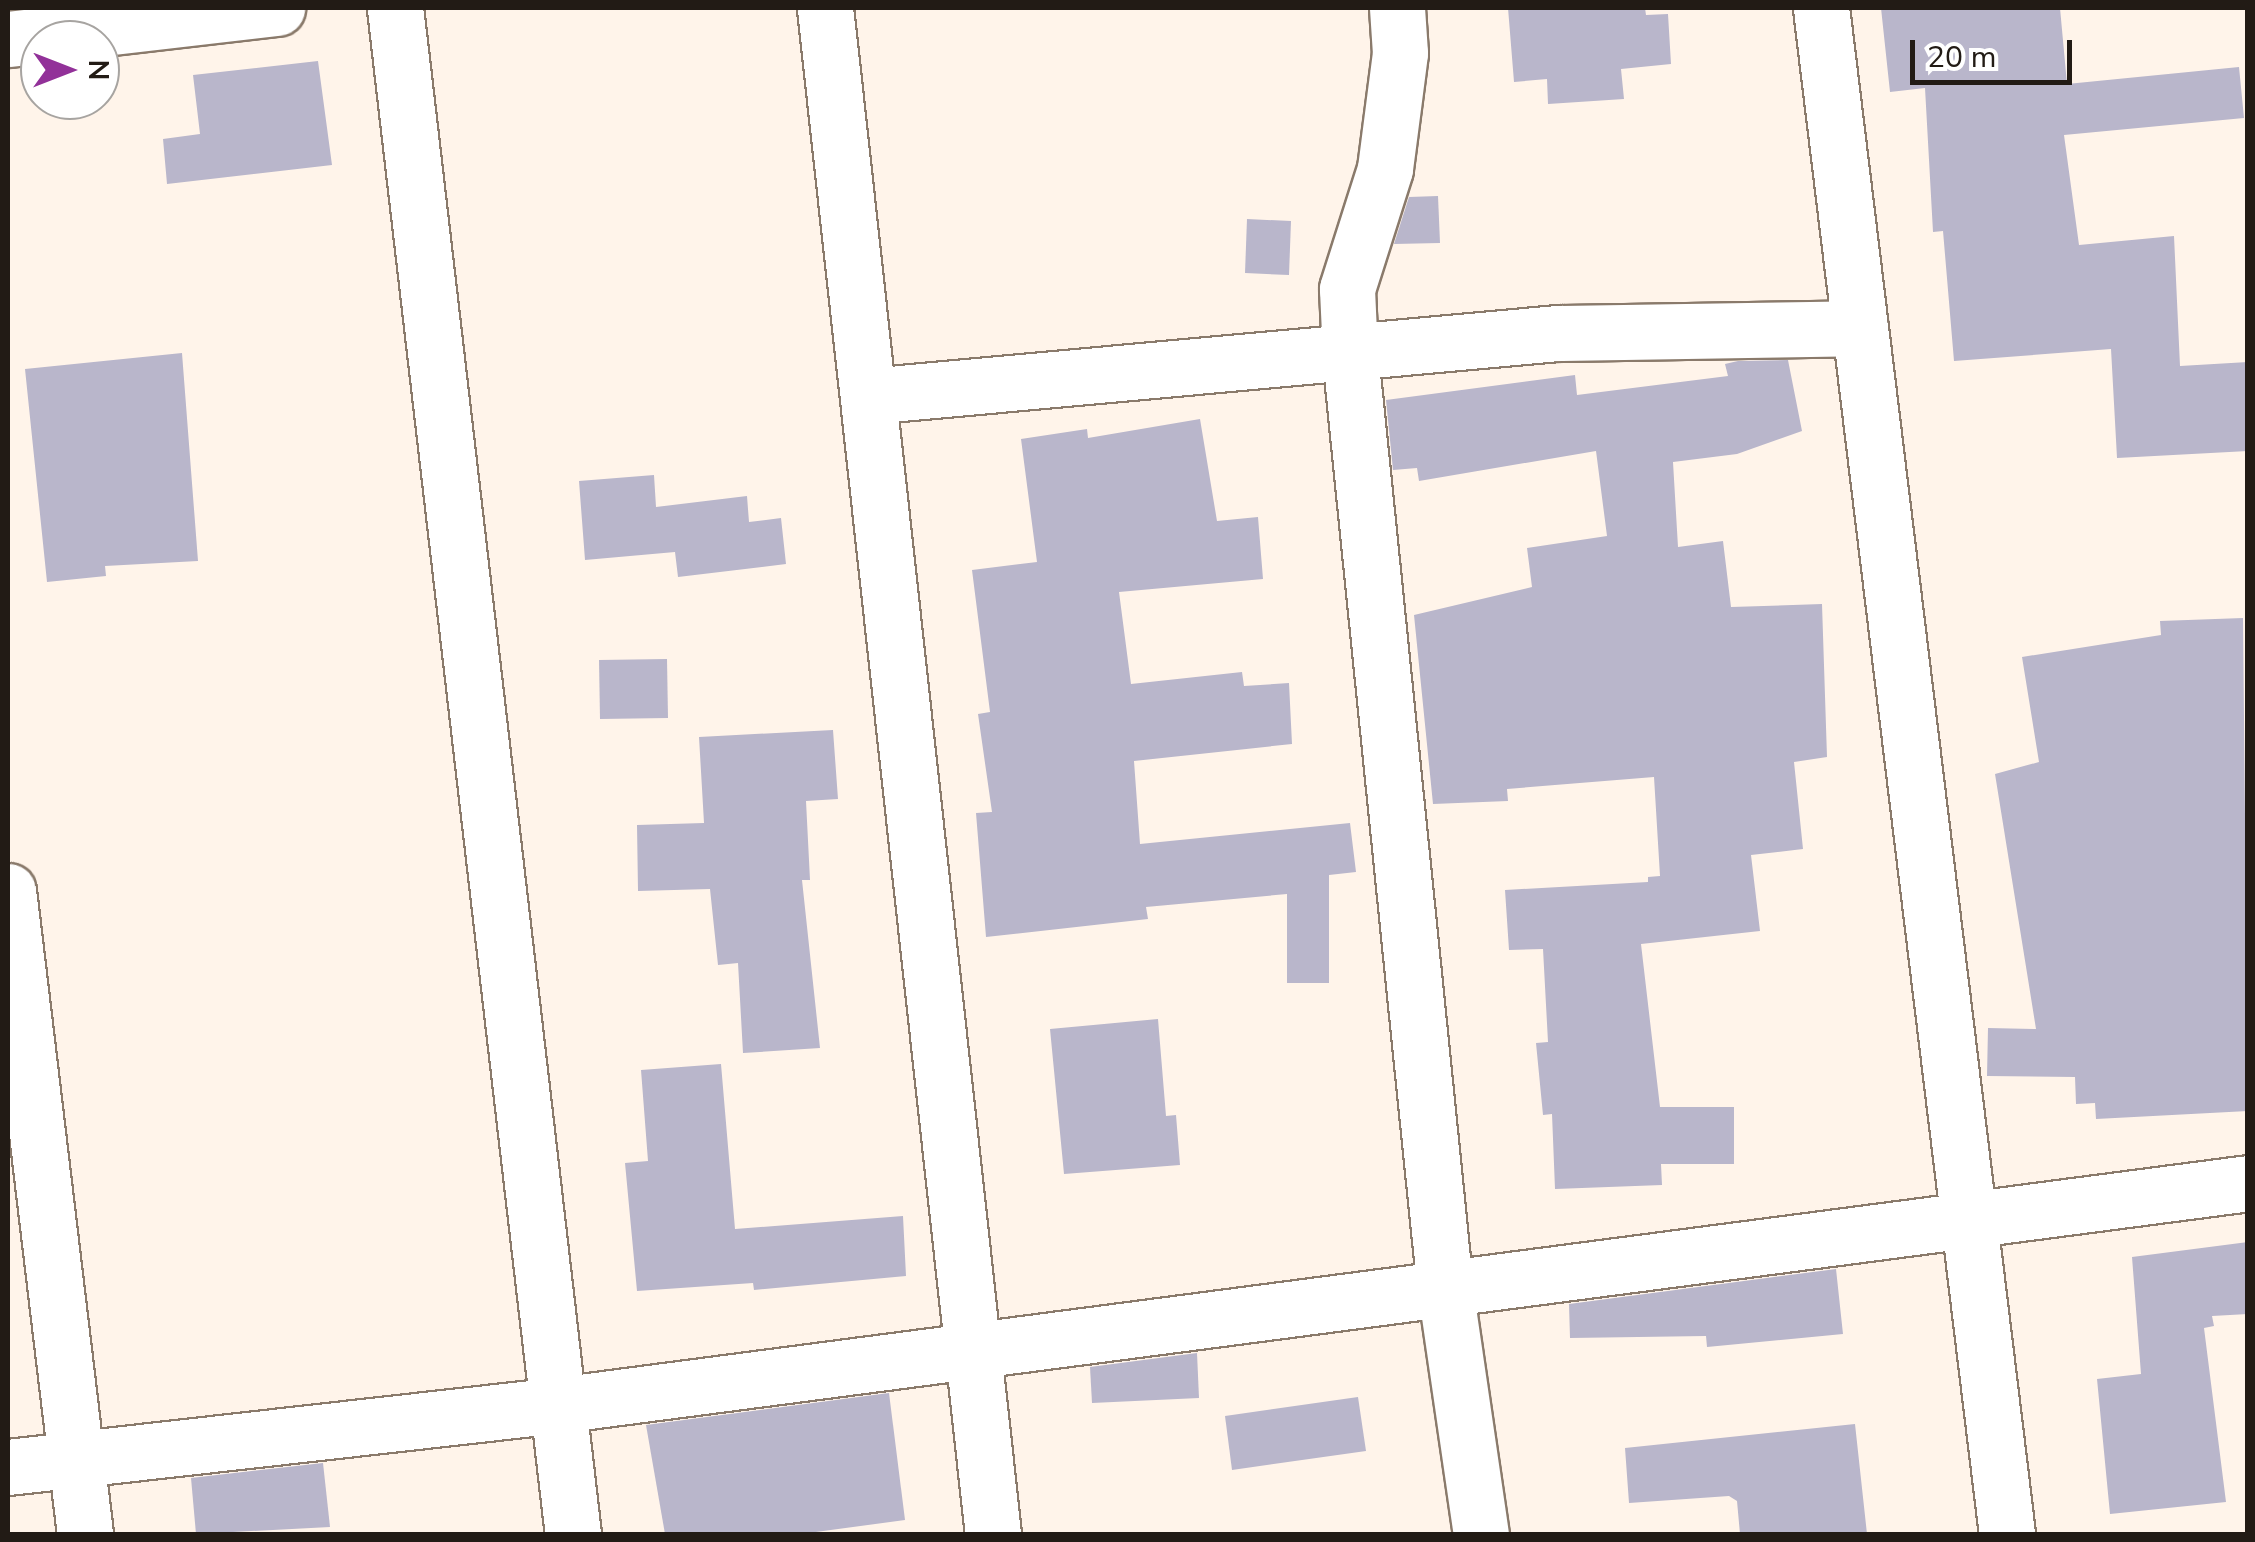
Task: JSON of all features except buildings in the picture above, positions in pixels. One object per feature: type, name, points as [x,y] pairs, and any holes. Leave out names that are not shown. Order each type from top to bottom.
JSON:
[{"type":"street","points":[[8,39],[277,8]]},
{"type":"street","points":[[395,8],[573,1534]]},
{"type":"street","points":[[825,8],[993,1534]]},
{"type":"street","points":[[1397,8],[1400,53],[1385,168],[1347,289],[1350,355],[1446,1288],[1481,1534]]},
{"type":"street","points":[[1821,8],[2007,1534]]},
{"type":"street","points":[[868,396],[1558,333],[1860,328]]},
{"type":"street","points":[[8,891],[85,1534]]},
{"type":"street","points":[[8,1467],[558,1405],[2248,1182]]}]
